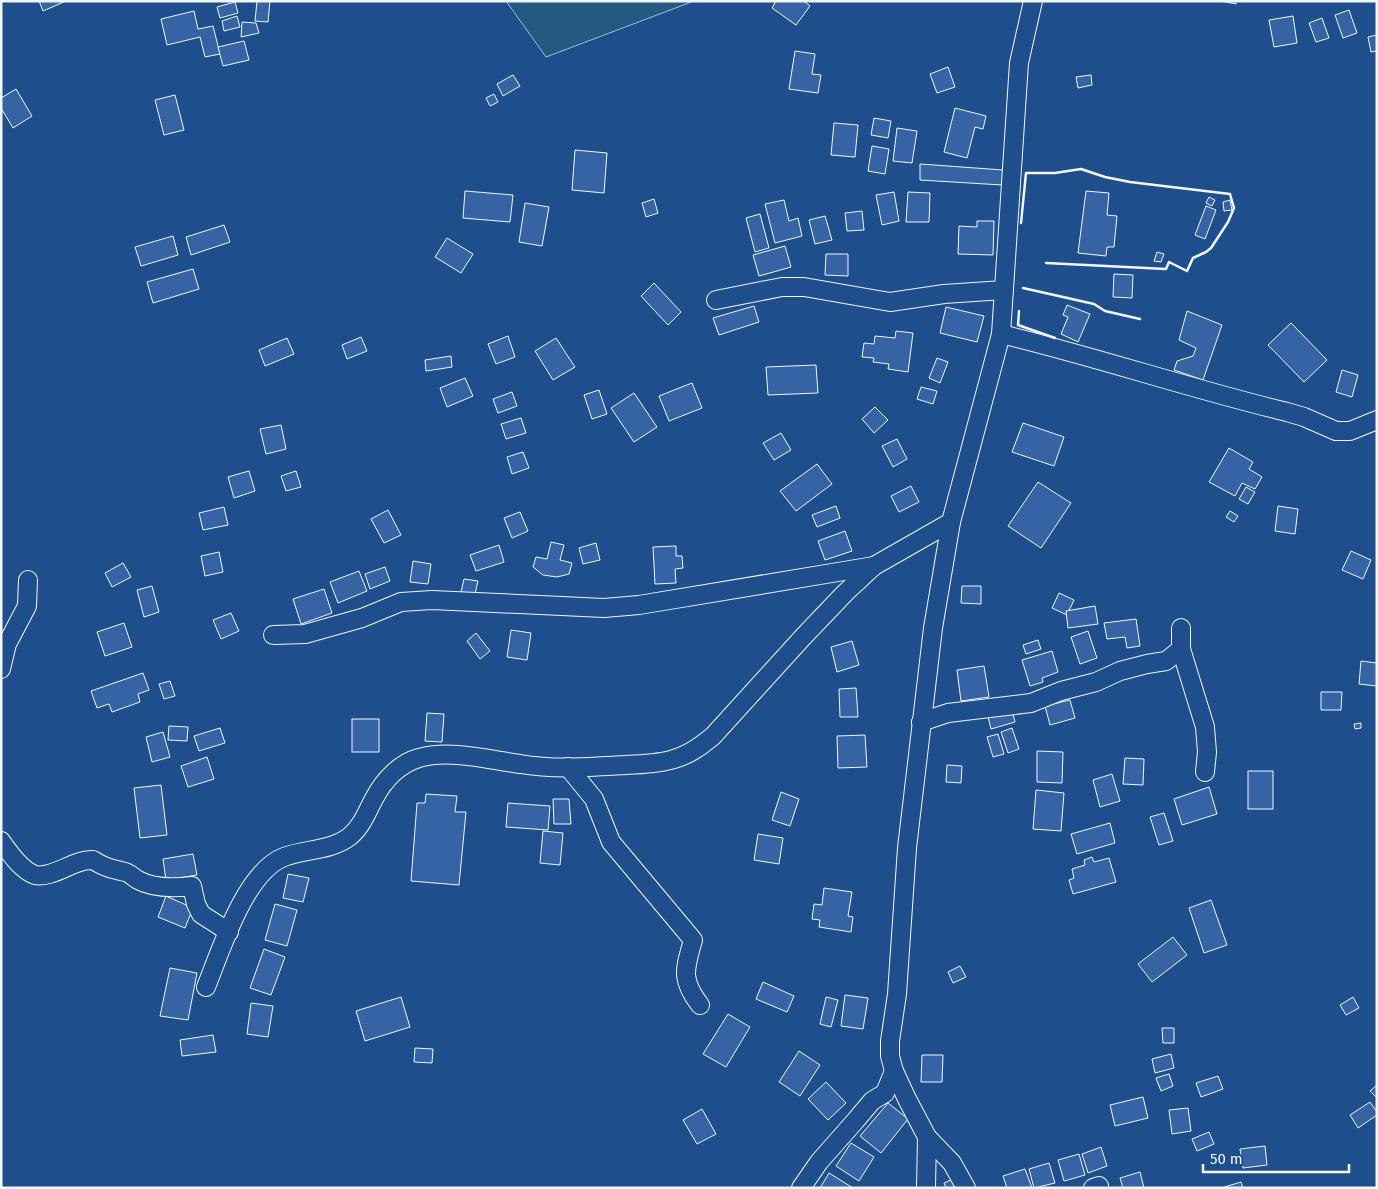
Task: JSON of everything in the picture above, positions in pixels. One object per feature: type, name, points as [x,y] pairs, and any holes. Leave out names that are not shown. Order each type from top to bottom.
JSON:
[{"type":"street","points":[[966,1188],[952,1164],[927,1137],[894,1071],[890,1056],[890,1041],[897,994],[907,848],[933,628],[951,522],[1001,334],[1019,63],[1033,1]]},
{"type":"street","points":[[716,300],[782,287],[804,287],[890,302],[944,294],[1004,290]]},
{"type":"street","points":[[1001,334],[1056,347],[1140,373],[1304,416],[1336,431],[1350,432],[1377,420]]},
{"type":"street","points":[[206,987],[245,896],[258,878],[269,866],[283,857],[336,845],[349,837],[360,826],[376,794],[395,770],[419,758],[450,755],[522,765],[568,767],[654,763],[676,759],[698,749],[713,736],[803,637],[874,566],[951,522]]},
{"type":"street","points":[[273,635],[304,634],[362,618],[402,602],[432,600],[604,608],[639,605],[874,566]]},
{"type":"street","points":[[1,669],[7,644],[27,606],[28,580]]},
{"type":"street","points":[[1181,628],[1181,649],[1205,727],[1207,752],[1205,772]]},
{"type":"street","points":[[921,722],[948,713],[1031,703],[1061,691],[1096,682],[1120,671],[1166,661],[1181,649]]},
{"type":"street","points":[[568,767],[594,799],[611,842],[693,940],[685,971],[690,992],[700,1005]]},
{"type":"street","points":[[1,841],[12,856],[36,875],[51,873],[79,862],[93,860],[104,867],[127,872],[137,880],[150,885],[192,886],[196,904],[201,914],[229,932]]},
{"type":"street","points":[[801,1188],[819,1162],[861,1114],[872,1102],[885,1093],[894,1071]]},
{"type":"street","points":[[926,1188],[927,1137]]},
{"type":"shaded area","points":[[506,1],[694,1],[546,57]]},
{"type":"building","points":[[39,1],[66,1],[43,11]]},
{"type":"building","points":[[257,1],[270,1],[268,22],[255,21]]},
{"type":"building","points":[[776,1],[804,1],[810,6],[796,25],[772,8]]},
{"type":"building","points":[[1221,1],[1236,1],[1236,4]]},
{"type":"building","points":[[235,2],[238,13],[220,18],[217,7]]},
{"type":"building","points":[[1349,10],[1357,33],[1343,38],[1335,15]]},
{"type":"building","points":[[194,11],[198,29],[213,26],[220,54],[205,57],[200,37],[167,45],[161,19]]},
{"type":"building","points":[[237,16],[240,27],[224,31],[222,21]]},
{"type":"building","points":[[1293,16],[1297,43],[1274,47],[1269,20]]},
{"type":"building","points":[[1322,18],[1329,38],[1316,42],[1309,23]]},
{"type":"building","points":[[242,22],[256,23],[259,33],[241,37]]},
{"type":"building","points":[[1377,35],[1377,51],[1371,52],[1368,37]]},
{"type":"building","points":[[244,41],[249,60],[223,66],[218,47]]},
{"type":"building","points":[[795,51],[815,54],[812,74],[821,75],[818,93],[789,89]]},
{"type":"building","points":[[948,67],[955,87],[937,93],[930,74]]},
{"type":"building","points":[[513,75],[520,86],[503,96],[497,84]]},
{"type":"building","points":[[1091,75],[1092,85],[1078,88],[1076,77]]},
{"type":"building","points":[[16,89],[32,116],[13,128],[1,108],[1,98]]},
{"type":"building","points":[[494,94],[498,102],[490,106],[486,98]]},
{"type":"building","points":[[175,95],[184,130],[164,135],[155,100]]},
{"type":"building","points":[[955,108],[986,116],[983,129],[975,127],[967,158],[944,152]]},
{"type":"building","points":[[874,118],[891,121],[888,138],[871,135]]},
{"type":"building","points":[[834,123],[858,125],[855,157],[831,155]]},
{"type":"building","points":[[897,128],[917,131],[912,163],[893,161]]},
{"type":"building","points":[[872,146],[889,149],[885,174],[868,171]]},
{"type":"building","points":[[575,150],[607,153],[604,193],[572,190]]},
{"type":"building","points":[[920,164],[1003,170],[1002,185],[920,180]]},
{"type":"building","points":[[465,191],[513,195],[510,222],[463,218]]},
{"type":"building","points":[[1086,191],[1109,193],[1107,215],[1117,216],[1114,247],[1107,247],[1106,256],[1078,253]]},
{"type":"building","points":[[894,192],[899,221],[882,225],[876,195]]},
{"type":"building","points":[[908,192],[930,193],[929,222],[906,222]]},
{"type":"building","points":[[1209,197],[1215,200],[1212,206],[1206,203]]},
{"type":"building","points":[[654,199],[658,213],[646,217],[642,203]]},
{"type":"building","points":[[784,200],[789,221],[798,218],[802,236],[775,243],[765,204]]},
{"type":"building","points":[[1230,200],[1232,210],[1224,211],[1223,202]]},
{"type":"building","points":[[525,203],[549,207],[542,246],[519,242]]},
{"type":"building","points":[[1206,206],[1216,210],[1205,239],[1195,235]]},
{"type":"building","points":[[862,211],[864,230],[847,231],[845,213]]},
{"type":"building","points":[[760,214],[769,248],[755,252],[746,218]]},
{"type":"building","points":[[825,216],[832,240],[815,244],[809,220]]},
{"type":"building","points":[[977,221],[994,221],[993,255],[958,254],[959,226],[977,227]]},
{"type":"building","points":[[224,225],[230,242],[191,255],[186,237]]},
{"type":"building","points":[[173,236],[178,255],[141,266],[135,247]]},
{"type":"building","points":[[447,238],[473,254],[461,273],[435,257]]},
{"type":"building","points":[[785,246],[791,267],[759,276],[753,255]]},
{"type":"building","points":[[1157,252],[1164,254],[1161,262],[1154,261]]},
{"type":"building","points":[[826,254],[848,254],[848,276],[825,275]]},
{"type":"building","points":[[193,269],[199,289],[153,303],[147,282]]},
{"type":"building","points":[[1114,274],[1133,275],[1132,298],[1113,297]]},
{"type":"building","points":[[654,283],[681,312],[668,325],[641,296]]},
{"type":"building","points":[[1067,305],[1090,314],[1078,342],[1061,334],[1068,317],[1063,315]]},
{"type":"building","points":[[754,306],[759,322],[719,335],[713,318]]},
{"type":"building","points":[[946,307],[984,316],[977,342],[940,333]]},
{"type":"building","points":[[1187,311],[1222,325],[1203,380],[1174,370],[1177,361],[1193,356],[1196,348],[1179,340]]},
{"type":"building","points":[[1291,323],[1327,360],[1304,382],[1268,345]]},
{"type":"building","points":[[896,331],[913,333],[908,372],[888,369],[889,364],[873,362],[874,358],[862,357],[864,343],[874,344],[875,336],[895,338]]},
{"type":"building","points":[[508,336],[515,357],[496,364],[488,344]]},
{"type":"building","points":[[361,337],[367,351],[347,359],[342,345]]},
{"type":"building","points":[[287,338],[294,354],[265,366],[259,350]]},
{"type":"building","points":[[556,338],[575,367],[553,380],[535,351]]},
{"type":"building","points":[[451,356],[452,367],[426,371],[425,360]]},
{"type":"building","points":[[937,358],[948,362],[940,383],[929,378]]},
{"type":"building","points":[[816,365],[818,393],[768,395],[766,367]]},
{"type":"building","points":[[1342,370],[1358,375],[1352,397],[1336,392]]},
{"type":"building","points":[[465,378],[473,396],[447,407],[440,388]]},
{"type":"building","points":[[692,383],[702,408],[669,421],[659,396]]},
{"type":"building","points":[[921,387],[937,391],[933,404],[917,399]]},
{"type":"building","points":[[599,390],[607,414],[592,419],[584,395]]},
{"type":"building","points":[[512,392],[517,406],[498,413],[493,399]]},
{"type":"building","points":[[634,393],[657,427],[634,442],[611,408]]},
{"type":"building","points":[[875,407],[888,420],[874,433],[862,419]]},
{"type":"building","points":[[521,418],[526,433],[506,439],[501,424]]},
{"type":"building","points":[[1023,423],[1064,437],[1054,466],[1012,452]]},
{"type":"building","points":[[281,425],[286,449],[266,454],[260,429]]},
{"type":"building","points":[[781,433],[791,450],[774,460],[763,443]]},
{"type":"building","points":[[897,439],[907,459],[893,467],[882,446]]},
{"type":"building","points":[[1229,448],[1253,462],[1249,469],[1262,477],[1255,489],[1242,483],[1235,496],[1209,482]]},
{"type":"building","points":[[523,452],[529,468],[512,474],[507,457]]},
{"type":"building","points":[[817,464],[832,484],[796,511],[780,491]]},
{"type":"building","points":[[249,471],[255,491],[234,498],[228,477]]},
{"type":"building","points":[[296,471],[301,487],[286,491],[281,476]]},
{"type":"building","points":[[1038,482],[1071,503],[1041,548],[1008,526]]},
{"type":"building","points":[[911,486],[919,502],[899,512],[891,496]]},
{"type":"building","points":[[1246,487],[1255,492],[1248,504],[1239,499]]},
{"type":"building","points":[[836,506],[840,518],[817,527],[812,515]]},
{"type":"building","points":[[1278,506],[1298,509],[1295,534],[1275,531]]},
{"type":"building","points":[[224,507],[228,525],[203,530],[199,513]]},
{"type":"building","points":[[388,510],[401,535],[384,543],[371,519]]},
{"type":"building","points":[[1230,511],[1238,516],[1234,522],[1226,517]]},
{"type":"building","points":[[520,512],[528,531],[512,538],[504,518]]},
{"type":"building","points":[[845,531],[852,551],[825,560],[818,541]]},
{"type":"building","points":[[551,542],[564,545],[560,560],[572,563],[569,574],[557,577],[543,575],[533,567],[536,557],[547,559]]},
{"type":"building","points":[[596,543],[600,560],[583,564],[579,548]]},
{"type":"building","points":[[499,545],[504,562],[476,571],[470,555]]},
{"type":"building","points":[[676,546],[676,556],[682,556],[683,568],[675,569],[676,583],[655,584],[653,547]]},
{"type":"building","points":[[1351,551],[1371,560],[1363,579],[1342,570]]},
{"type":"building","points":[[219,552],[223,572],[205,576],[201,556]]},
{"type":"building","points":[[413,561],[431,564],[428,584],[410,582]]},
{"type":"building","points":[[123,563],[131,577],[112,587],[105,573]]},
{"type":"building","points":[[385,567],[390,581],[370,589],[365,574]]},
{"type":"building","points":[[359,571],[367,591],[338,603],[330,582]]},
{"type":"building","points":[[464,579],[478,581],[475,594],[461,592]]},
{"type":"building","points":[[152,586],[159,612],[144,617],[137,590]]},
{"type":"building","points":[[962,586],[981,586],[981,604],[961,603]]},
{"type":"building","points":[[324,589],[332,613],[301,624],[293,599]]},
{"type":"building","points":[[1059,593],[1074,600],[1067,615],[1052,608]]},
{"type":"building","points":[[1095,606],[1098,624],[1068,628],[1066,611]]},
{"type":"building","points":[[231,613],[239,631],[221,639],[213,620]]},
{"type":"building","points":[[1136,619],[1140,646],[1127,648],[1125,637],[1107,639],[1104,623]]},
{"type":"building","points":[[124,623],[132,647],[105,656],[97,632]]},
{"type":"building","points":[[511,630],[531,633],[527,660],[507,657]]},
{"type":"building","points":[[1088,631],[1097,658],[1080,664],[1071,637]]},
{"type":"building","points":[[476,633],[490,651],[480,659],[467,641]]},
{"type":"building","points":[[1038,640],[1041,649],[1026,654],[1023,645]]},
{"type":"building","points":[[852,641],[859,665],[837,672],[831,647]]},
{"type":"building","points":[[1052,651],[1058,672],[1042,678],[1043,682],[1030,686],[1022,660]]},
{"type":"building","points":[[1361,661],[1377,663],[1377,686],[1359,684]]},
{"type":"building","points":[[984,666],[989,697],[961,701],[957,670]]},
{"type":"building","points":[[143,673],[149,690],[138,694],[140,702],[112,712],[109,704],[97,708],[91,691]]},
{"type":"building","points":[[170,681],[175,696],[164,699],[159,684]]},
{"type":"building","points":[[856,688],[858,717],[840,717],[839,689]]},
{"type":"building","points":[[1321,692],[1342,692],[1341,710],[1321,710]]},
{"type":"building","points":[[1070,700],[1075,718],[1050,725],[1045,706]]},
{"type":"building","points":[[1011,706],[1015,722],[991,729],[987,713]]},
{"type":"building","points":[[427,713],[444,714],[442,742],[425,741]]},
{"type":"building","points":[[352,719],[379,719],[379,752],[352,752]]},
{"type":"building","points":[[1361,723],[1361,728],[1355,729],[1354,724]]},
{"type":"building","points":[[169,726],[188,727],[187,741],[168,740]]},
{"type":"building","points":[[220,728],[225,743],[199,751],[194,736]]},
{"type":"building","points":[[1012,728],[1019,749],[1008,753],[1001,732]]},
{"type":"building","points":[[163,732],[170,757],[152,762],[146,737]]},
{"type":"building","points":[[998,734],[1004,754],[993,757],[987,737]]},
{"type":"building","points":[[865,735],[867,767],[838,768],[837,736]]},
{"type":"building","points":[[1037,751],[1063,752],[1062,783],[1037,782]]},
{"type":"building","points":[[207,757],[214,779],[188,787],[181,766]]},
{"type":"building","points":[[1125,758],[1144,759],[1143,785],[1123,784]]},
{"type":"building","points":[[947,765],[962,766],[961,783],[946,782]]},
{"type":"building","points":[[1248,771],[1273,771],[1273,809],[1248,809]]},
{"type":"building","points":[[1112,774],[1120,801],[1100,807],[1093,780]]},
{"type":"building","points":[[161,785],[167,835],[140,838],[134,788]]},
{"type":"building","points":[[1209,787],[1217,814],[1182,825],[1174,799]]},
{"type":"building","points":[[1036,790],[1064,793],[1061,831],[1033,829]]},
{"type":"building","points":[[781,792],[799,799],[790,826],[772,820]]},
{"type":"building","points":[[426,794],[457,796],[455,812],[466,812],[459,885],[411,881],[417,803],[425,803]]},
{"type":"building","points":[[553,799],[569,799],[571,824],[554,824]]},
{"type":"building","points":[[508,803],[550,806],[548,830],[506,827]]},
{"type":"building","points":[[1164,813],[1173,841],[1159,845],[1150,817]]},
{"type":"building","points":[[1110,823],[1115,843],[1077,854],[1071,834]]},
{"type":"building","points":[[543,831],[563,833],[560,865],[540,863]]},
{"type":"building","points":[[758,834],[783,838],[779,864],[754,860]]},
{"type":"building","points":[[193,854],[197,875],[166,880],[163,859]]},
{"type":"building","points":[[1092,857],[1094,862],[1109,858],[1116,882],[1073,894],[1069,880],[1074,878],[1072,869],[1085,865],[1084,860]]},
{"type":"building","points":[[288,874],[309,878],[303,902],[283,898]]},
{"type":"building","points":[[824,888],[852,892],[848,916],[853,917],[851,932],[819,927],[820,920],[812,919],[814,904],[822,905]]},
{"type":"building","points":[[166,896],[193,908],[185,928],[158,917]]},
{"type":"building","points":[[1211,900],[1227,945],[1204,953],[1189,908]]},
{"type":"building","points":[[275,904],[297,910],[287,946],[265,940]]},
{"type":"building","points":[[1173,937],[1187,955],[1152,982],[1138,964]]},
{"type":"building","points":[[264,949],[285,957],[271,995],[250,988]]},
{"type":"building","points":[[960,966],[966,977],[953,983],[948,972]]},
{"type":"building","points":[[170,968],[197,973],[188,1020],[160,1016]]},
{"type":"building","points":[[763,982],[794,996],[787,1012],[756,999]]},
{"type":"building","points":[[845,995],[868,998],[863,1029],[841,1026]]},
{"type":"building","points":[[401,997],[410,1027],[365,1041],[356,1011]]},
{"type":"building","points":[[826,997],[838,1000],[831,1027],[820,1024]]},
{"type":"building","points":[[1353,997],[1359,1008],[1346,1015],[1340,1005]]},
{"type":"building","points":[[251,1003],[273,1006],[268,1037],[247,1034]]},
{"type":"building","points":[[728,1014],[750,1027],[726,1067],[703,1054]]},
{"type":"building","points":[[1162,1028],[1174,1028],[1174,1043],[1163,1043]]},
{"type":"building","points":[[213,1035],[216,1052],[182,1056],[180,1040]]},
{"type":"building","points":[[415,1048],[433,1049],[432,1063],[414,1062]]},
{"type":"building","points":[[799,1051],[820,1065],[800,1096],[779,1082]]},
{"type":"building","points":[[1171,1054],[1174,1068],[1155,1073],[1152,1059]]},
{"type":"building","points":[[922,1055],[943,1055],[942,1082],[921,1082]]},
{"type":"building","points":[[1169,1074],[1173,1086],[1161,1091],[1156,1078]]},
{"type":"building","points":[[1218,1076],[1223,1089],[1201,1097],[1196,1083]]},
{"type":"building","points":[[826,1082],[846,1103],[828,1120],[808,1099]]},
{"type":"building","points":[[1377,1085],[1377,1098],[1370,1091]]},
{"type":"building","points":[[1143,1097],[1148,1118],[1115,1126],[1110,1105]]},
{"type":"building","points":[[1370,1102],[1377,1115],[1358,1128],[1350,1115]]},
{"type":"building","points":[[888,1103],[908,1119],[881,1153],[860,1136]]},
{"type":"building","points":[[1188,1108],[1191,1131],[1172,1134],[1169,1110]]},
{"type":"building","points":[[702,1109],[716,1134],[697,1144],[683,1120]]},
{"type":"building","points":[[1209,1132],[1214,1144],[1197,1151],[1192,1139]]},
{"type":"building","points":[[851,1143],[874,1157],[859,1181],[836,1166]]},
{"type":"building","points":[[1265,1146],[1267,1165],[1243,1168],[1240,1149]]},
{"type":"building","points":[[1101,1147],[1107,1166],[1088,1173],[1082,1154]]},
{"type":"building","points":[[1079,1154],[1085,1175],[1064,1181],[1058,1160]]},
{"type":"building","points":[[1049,1163],[1055,1183],[1034,1188],[1029,1169]]},
{"type":"building","points":[[1025,1169],[1032,1188],[1007,1188],[1003,1176]]},
{"type":"building","points":[[1140,1172],[1144,1188],[1123,1188],[1120,1178]]},
{"type":"building","points":[[829,1173],[853,1188],[820,1188]]},
{"type":"building","points":[[955,1178],[960,1188],[946,1188],[944,1183]]},
{"type":"building","points":[[1241,1182],[1243,1188],[1221,1188]]},
{"type":"wall","points":[[1021,223],[1026,173],[1055,173],[1081,169],[1105,177],[1130,182],[1230,194],[1234,208],[1228,222],[1211,248],[1193,258],[1187,271],[1169,262],[1166,269],[1046,263]]},
{"type":"wall","points":[[1023,288],[1094,304],[1105,311],[1140,319]]},
{"type":"wall","points":[[1019,311],[1018,325],[1055,338]]}]
